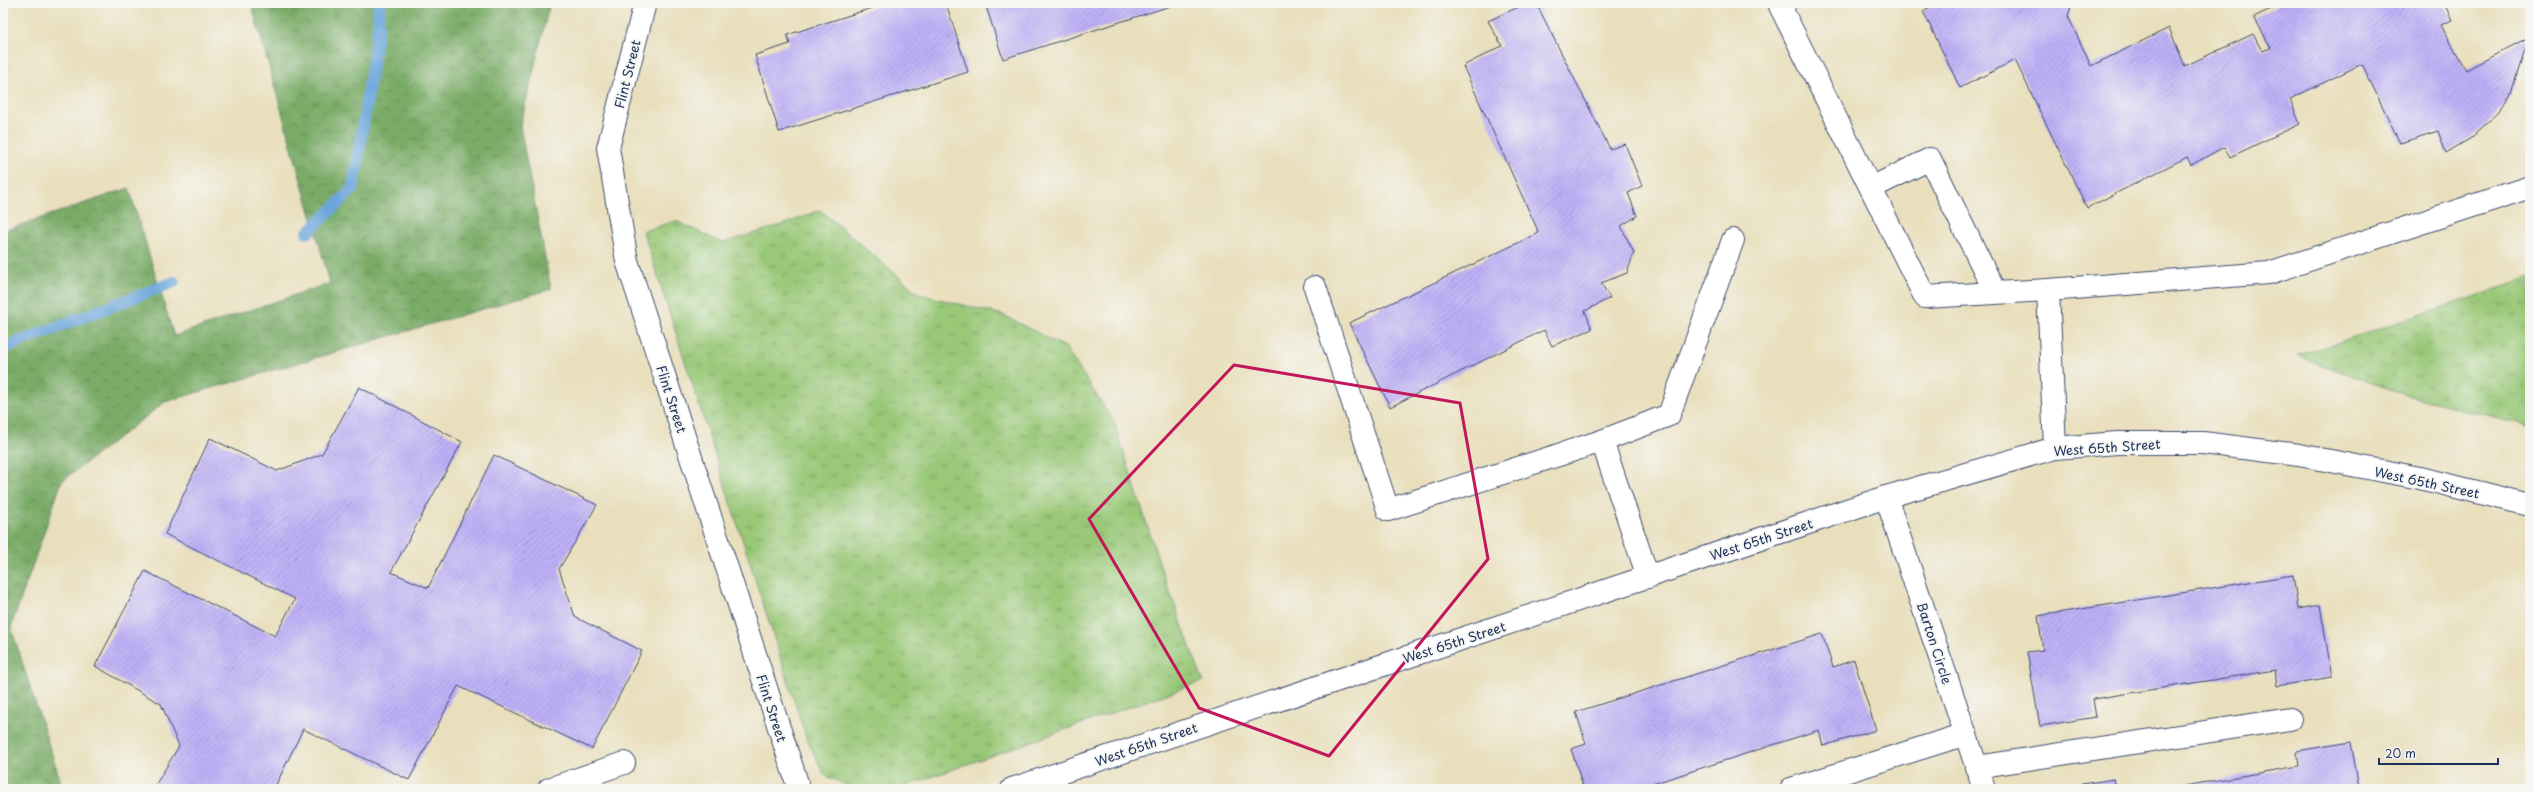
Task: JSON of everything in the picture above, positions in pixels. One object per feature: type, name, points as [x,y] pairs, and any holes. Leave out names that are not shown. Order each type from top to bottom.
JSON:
[{"type":"street","name":"Flint Street","points":[[645,3],[608,148],[627,261],[799,789]]},
{"type":"street","points":[[1785,3],[1780,6],[1925,297],[2048,290],[2269,274],[2530,187]]},
{"type":"street","points":[[1871,188],[1930,159],[1995,292]]},
{"type":"street","points":[[1315,287],[1388,510],[1602,441],[1670,415],[1733,240]]},
{"type":"street","points":[[2048,290],[2055,448]]},
{"type":"street","points":[[1602,441],[1648,577]]},
{"type":"street","name":"West 65th Street","points":[[1012,789],[1886,497],[2055,448],[2117,444],[2203,443],[2299,455],[2420,478],[2530,505]]},
{"type":"street","name":"Barton Circle","points":[[1886,497],[1984,789]]},
{"type":"street","points":[[1976,767],[2290,719]]},
{"type":"street","points":[[1791,789],[1966,734]]},
{"type":"street","points":[[549,789],[624,763]]},
{"type":"highlighted area","points":[[1234,365],[1460,403],[1488,559],[1329,756],[1199,708],[1089,519]]},
{"type":"green space","points":[[251,3],[550,3],[520,126],[551,289],[165,402],[62,481],[11,627],[63,789],[3,789],[3,231],[129,188],[174,336],[330,283]]},
{"type":"green space","points":[[820,210],[919,294],[1003,315],[1065,347],[1114,422],[1162,571],[1203,681],[897,789],[855,789],[824,775],[805,734],[643,231],[676,221],[722,243],[788,223]]},
{"type":"green space","points":[[2530,278],[2530,426],[2406,395],[2297,356]]},
{"type":"building","points":[[888,3],[907,3],[908,6],[918,3],[946,3],[968,72],[779,132],[755,55],[790,44],[787,35]]},
{"type":"building","points":[[985,3],[1180,3],[1003,59]]},
{"type":"building","points":[[1527,3],[1536,3],[1610,149],[1625,144],[1642,186],[1628,193],[1637,216],[1621,226],[1634,253],[1627,273],[1601,283],[1610,298],[1585,311],[1592,329],[1552,346],[1544,330],[1390,407],[1349,323],[1539,233],[1463,66],[1502,46],[1488,21]]},
{"type":"building","points":[[1938,3],[2072,3],[2068,16],[2091,66],[2169,28],[2185,66],[2253,34],[2262,51],[2271,48],[2254,17],[2283,3],[2444,3],[2452,20],[2441,25],[2466,70],[2529,37],[2510,96],[2492,118],[2471,138],[2446,153],[2438,131],[2400,143],[2362,64],[2290,99],[2300,124],[2230,157],[2224,147],[2191,165],[2187,157],[2087,208],[2015,60],[1960,88],[1923,11]]},
{"type":"building","points":[[359,387],[462,442],[391,572],[428,588],[494,455],[597,505],[559,569],[575,617],[642,651],[592,749],[458,686],[409,780],[303,729],[274,789],[153,789],[179,746],[161,704],[95,666],[145,571],[275,636],[295,599],[165,534],[210,438],[277,471],[322,454]]},
{"type":"building","points":[[2293,575],[2298,609],[2320,605],[2332,677],[2277,686],[2275,670],[2093,699],[2096,717],[2040,726],[2027,652],[2043,650],[2038,616]]},
{"type":"building","points":[[1822,634],[1833,667],[1854,660],[1876,730],[1823,746],[1819,730],[1643,787],[1644,789],[1584,789],[1571,749],[1586,744],[1576,712]]},
{"type":"building","points":[[2351,742],[2359,789],[2167,789],[2299,766],[2297,751]]},
{"type":"building","points":[[2114,779],[2116,789],[2056,789],[2056,788]]},
{"type":"waterway","points":[[307,233],[353,189],[378,27],[379,3]]},
{"type":"waterway","points":[[3,348],[174,282]]}]
